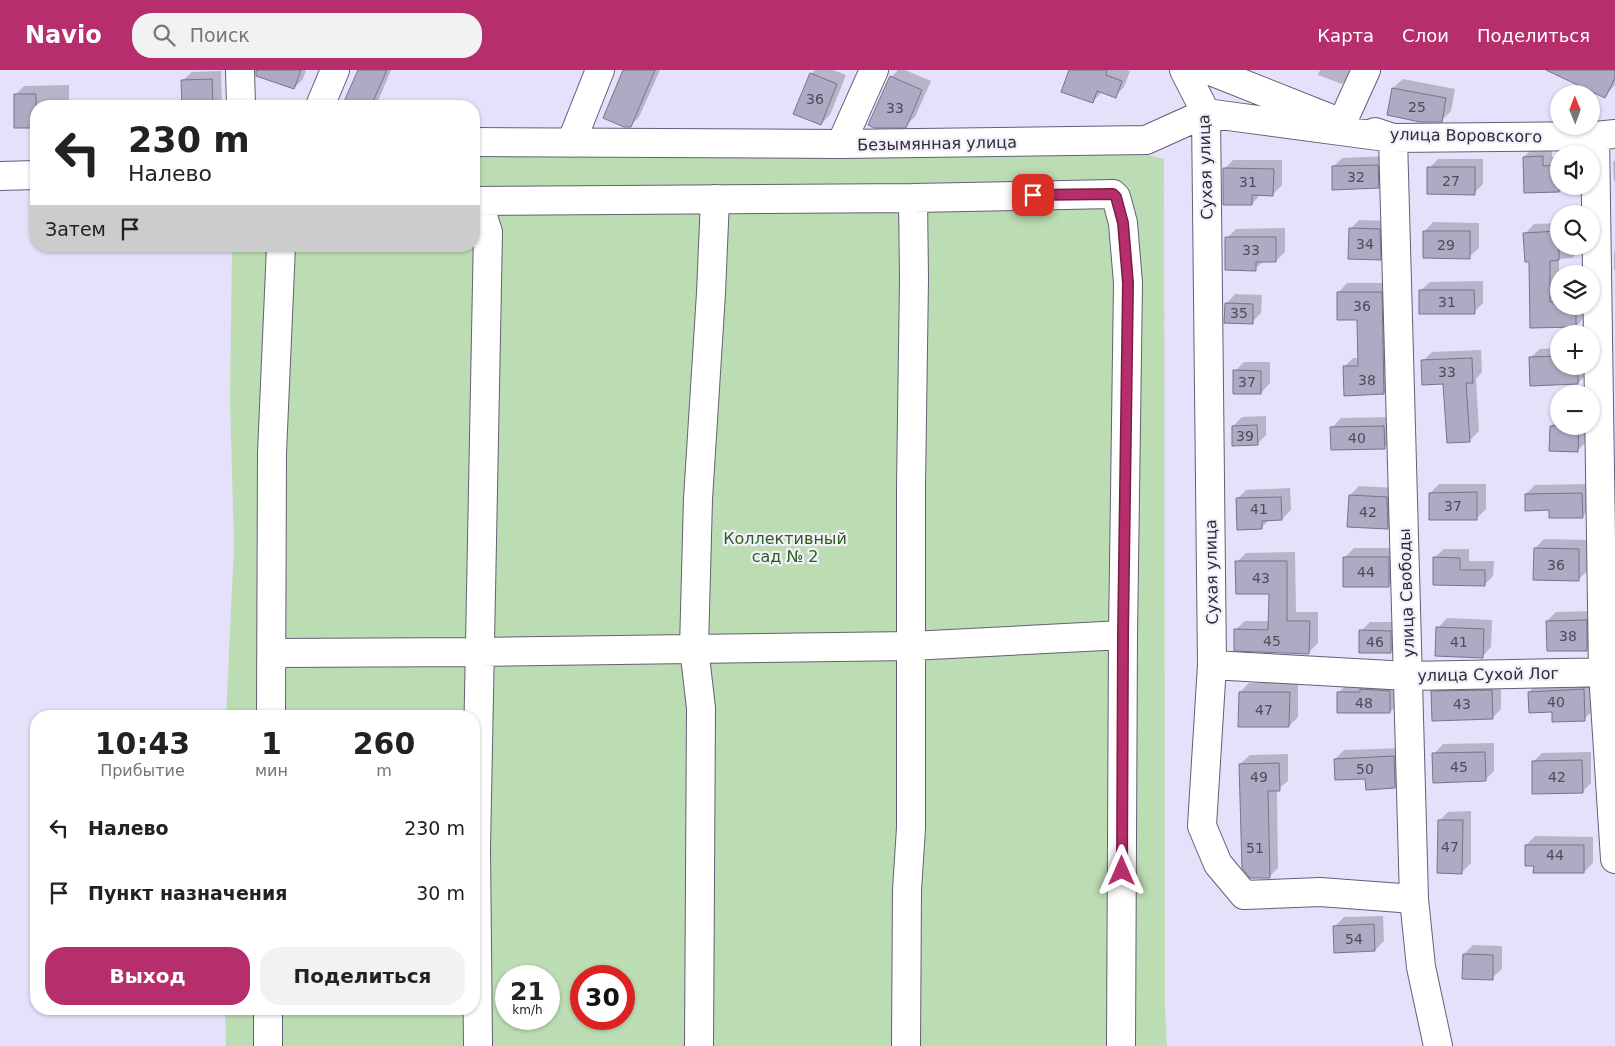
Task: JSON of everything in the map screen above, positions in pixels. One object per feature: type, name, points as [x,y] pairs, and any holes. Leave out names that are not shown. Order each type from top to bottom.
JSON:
[{"type":"street","points":[[240,70],[241,100]]},
{"type":"street","points":[[322,100],[335,70]]},
{"type":"street","points":[[571,143],[600,70]]},
{"type":"street","points":[[841,144],[874,70]]},
{"type":"street","name":"Сухая улица","points":[[1184,70],[1206,113],[1212,665],[1202,826],[1218,864],[1244,895],[1320,892],[1414,899]]},
{"type":"street","name":"улица Воровского","points":[[1208,70],[1342,123],[1393,138],[1609,132]]},
{"type":"street","points":[[1342,123],[1366,70]]},
{"type":"street","points":[[1206,113],[1393,138]]},
{"type":"street","name":"Безымянная улица","points":[[480,142],[841,144],[1146,140],[1206,113]]},
{"type":"street","points":[[1609,132],[1609,672],[1615,858]]},
{"type":"street","name":"улица Свободы","points":[[1393,138],[1414,899],[1421,967],[1438,1046]]},
{"type":"street","points":[[0,176],[30,175]]},
{"type":"street","points":[[480,201],[913,198],[1113,194],[1116,197],[1123,223],[1128,283],[1123,635],[1121,1046]]},
{"type":"street","points":[[906,1046],[907,890],[911,828],[913,198]]},
{"type":"street","points":[[699,1046],[701,708],[694,648],[698,499],[715,199]]},
{"type":"street","points":[[479,710],[482,458],[488,232],[480,211]]},
{"type":"street","points":[[271,710],[272,453],[282,252]]},
{"type":"street","points":[[272,653],[911,646],[1123,635]]},
{"type":"street","name":"улица Сухой Лог","points":[[1212,665],[1408,676],[1609,672]]},
{"type":"street","points":[[268,1015],[268,1046]]},
{"type":"street","points":[[478,1015],[478,1046]]},
{"type":"green space","name":"Коллективный сад № 2","points":[[1148,155],[1164,159],[1165,1009],[1167,1046],[226,1046],[225,1015],[480,1015],[480,710],[226,710],[234,546],[230,401],[232,252],[480,252],[480,156],[670,158]]},
{"type":"building","points":[[256,70],[301,70],[294,89],[256,76]]},
{"type":"building","points":[[358,70],[387,70],[374,100],[345,100]]},
{"type":"building","points":[[623,70],[655,70],[631,127],[624,127],[603,118]]},
{"type":"building","points":[[1069,70],[1107,70],[1106,75],[1122,81],[1116,98],[1097,91],[1093,103],[1061,92]]},
{"type":"building","points":[[1546,70],[1615,70],[1615,78],[1605,98],[1600,96],[1600,85],[1578,85]]},
{"type":"building","points":[[810,73],[837,84],[821,125],[793,114]]},
{"type":"building","points":[[890,76],[922,90],[906,128],[874,128],[868,125]]},
{"type":"building","points":[[212,79],[213,100],[182,100],[181,80]]},
{"type":"building","points":[[1392,88],[1446,98],[1442,122],[1420,122],[1387,115]]},
{"type":"building","points":[[14,94],[36,94],[36,100],[30,100],[30,128],[14,128]]},
{"type":"building","points":[[1543,156],[1543,166],[1550,166],[1550,192],[1524,193],[1523,157]]},
{"type":"building","points":[[1378,165],[1379,188],[1332,190],[1332,166]]},
{"type":"building","points":[[1427,167],[1475,167],[1475,195],[1427,194]]},
{"type":"building","points":[[1223,168],[1274,169],[1273,196],[1252,195],[1252,205],[1223,205]]},
{"type":"building","points":[[1349,228],[1380,229],[1381,260],[1348,259]]},
{"type":"building","points":[[1423,231],[1470,231],[1470,259],[1423,258]]},
{"type":"building","points":[[1550,232],[1550,255],[1559,255],[1559,260],[1550,261],[1550,315],[1576,315],[1576,325],[1550,325],[1550,328],[1530,328],[1529,262],[1525,262],[1523,233]]},
{"type":"building","points":[[1225,237],[1276,237],[1276,262],[1256,262],[1256,271],[1225,270]]},
{"type":"building","points":[[1419,290],[1474,290],[1475,314],[1419,314]]},
{"type":"building","points":[[1337,292],[1382,292],[1384,394],[1344,396],[1343,366],[1358,366],[1357,320],[1337,320]]},
{"type":"building","points":[[1225,303],[1253,304],[1253,324],[1224,323]]},
{"type":"building","points":[[1550,356],[1550,375],[1578,375],[1578,384],[1530,386],[1529,357]]},
{"type":"building","points":[[1472,358],[1473,383],[1466,383],[1470,442],[1447,443],[1443,384],[1422,385],[1421,360]]},
{"type":"building","points":[[1233,370],[1261,371],[1261,394],[1233,394]]},
{"type":"building","points":[[1257,425],[1258,445],[1232,446],[1232,426]]},
{"type":"building","points":[[1384,426],[1385,449],[1331,450],[1330,427]]},
{"type":"building","points":[[1550,426],[1550,435],[1579,435],[1578,452],[1549,451]]},
{"type":"building","points":[[1477,492],[1477,520],[1429,520],[1429,493]]},
{"type":"building","points":[[1582,493],[1583,518],[1549,518],[1549,510],[1525,511],[1525,494]]},
{"type":"building","points":[[1349,495],[1387,497],[1388,529],[1347,527]]},
{"type":"building","points":[[1281,497],[1282,520],[1262,521],[1262,529],[1237,530],[1236,498]]},
{"type":"building","points":[[1534,548],[1579,549],[1579,581],[1533,580]]},
{"type":"building","points":[[1343,557],[1389,557],[1389,587],[1343,587]]},
{"type":"building","points":[[1433,557],[1460,558],[1460,570],[1485,570],[1485,586],[1433,585]]},
{"type":"building","points":[[1235,561],[1287,561],[1287,621],[1310,621],[1309,654],[1234,651],[1234,629],[1268,630],[1269,594],[1236,594]]},
{"type":"building","points":[[1587,620],[1587,651],[1547,651],[1546,621]]},
{"type":"building","points":[[1436,627],[1484,629],[1483,658],[1435,656]]},
{"type":"building","points":[[1359,630],[1391,631],[1391,653],[1359,653]]},
{"type":"building","points":[[1360,689],[1390,691],[1390,713],[1337,713],[1337,692],[1360,692]]},
{"type":"building","points":[[1584,689],[1585,721],[1552,722],[1552,712],[1529,713],[1528,692]]},
{"type":"building","points":[[1492,690],[1493,719],[1432,721],[1431,691]]},
{"type":"building","points":[[1239,692],[1290,692],[1289,727],[1238,727]]},
{"type":"building","points":[[1485,752],[1486,781],[1433,783],[1432,753]]},
{"type":"building","points":[[1394,756],[1395,788],[1366,790],[1365,779],[1335,780],[1334,759]]},
{"type":"building","points":[[1582,760],[1583,793],[1532,794],[1532,761]]},
{"type":"building","points":[[1279,763],[1280,791],[1268,791],[1270,878],[1250,878],[1242,868],[1239,764]]},
{"type":"building","points":[[1438,820],[1463,820],[1462,874],[1437,873]]},
{"type":"building","points":[[1525,845],[1584,845],[1584,873],[1533,873],[1534,866],[1525,866]]},
{"type":"building","points":[[1374,924],[1375,951],[1334,953],[1333,926]]},
{"type":"building","points":[[1463,954],[1493,955],[1493,980],[1462,979]]},
{"type":"route","points":[[1033,195],[1113,194],[1116,197],[1123,223],[1128,283],[1122,871]]}]
